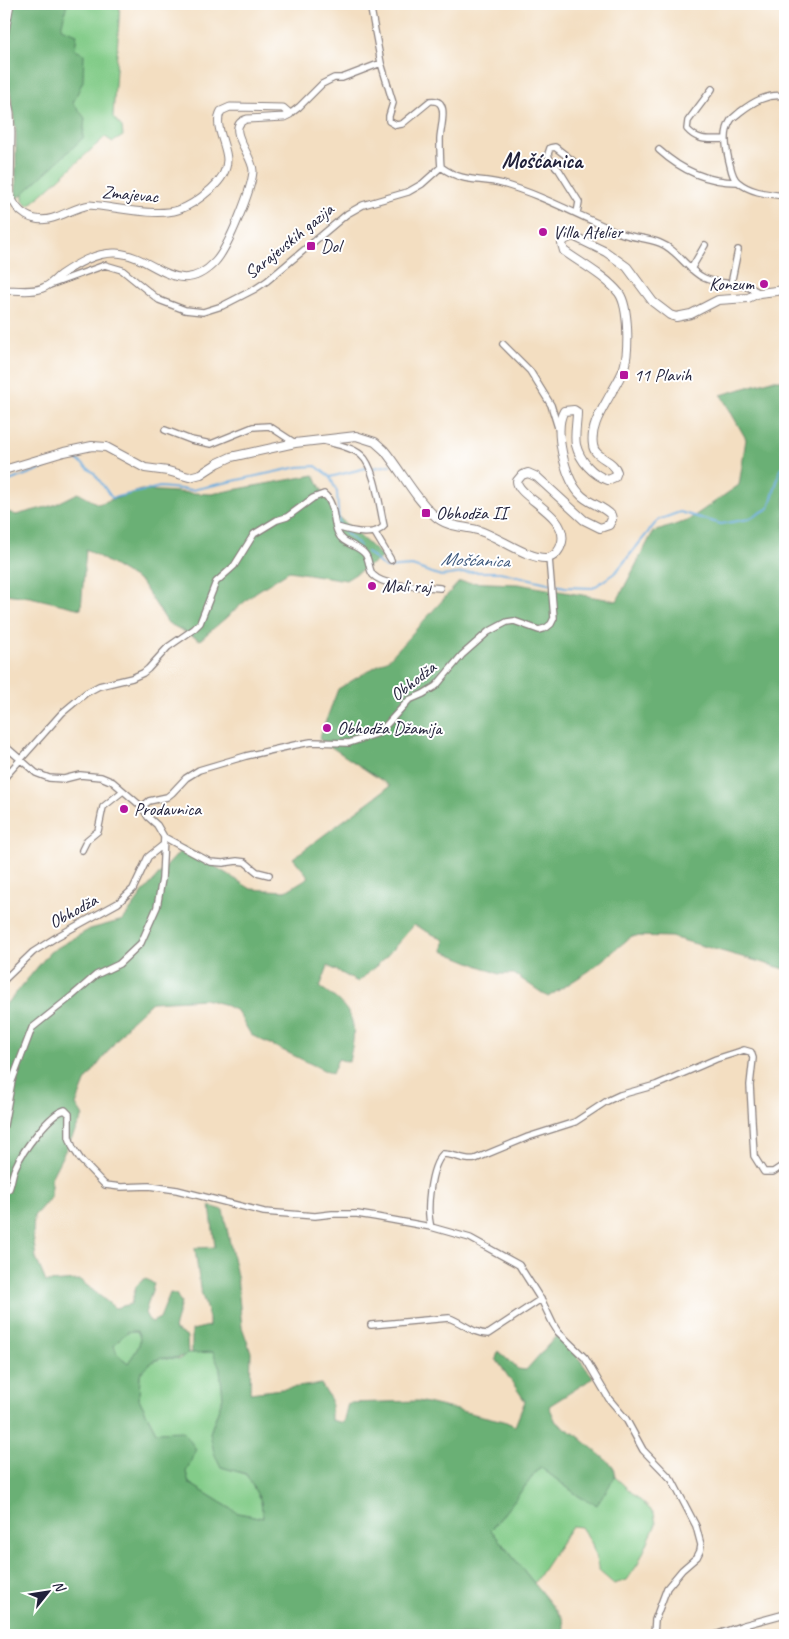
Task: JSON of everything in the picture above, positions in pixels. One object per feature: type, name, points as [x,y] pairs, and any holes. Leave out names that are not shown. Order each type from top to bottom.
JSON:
[{"type":"main road","points":[[4,470],[64,452],[92,446],[106,447],[145,468],[168,471],[189,477],[201,474],[231,457],[296,443],[356,436],[375,442],[391,458],[424,505],[446,524],[479,531],[537,557],[549,558],[560,549],[562,537],[558,525],[552,516],[519,489],[517,481],[522,475],[528,473],[536,477],[584,520],[600,528],[609,525],[612,519],[611,514],[588,501],[572,483],[565,463],[559,431],[564,411],[574,410],[578,412],[576,444],[582,460],[601,478],[608,480],[615,477],[616,468],[596,453],[593,448],[593,433],[597,420],[624,369],[626,356],[626,308],[623,299],[610,283],[564,251],[562,244],[564,240],[568,237],[578,237],[606,252],[627,267],[653,302],[670,315],[676,317],[691,314],[718,300],[748,298],[760,293],[785,290]]},
{"type":"street","points":[[4,38],[10,4]]},
{"type":"street","points":[[370,4],[381,63],[393,103],[388,116],[389,121],[396,125],[406,122],[430,101],[434,100],[439,103],[443,109],[444,118],[440,137],[441,167],[458,177],[502,184],[534,194],[635,238],[663,244],[698,275],[707,280],[747,287],[760,293]]},
{"type":"street","points":[[4,290],[32,290],[45,287],[81,262],[96,255],[114,253],[126,254],[162,272],[182,278],[192,277],[206,270],[226,247],[251,181],[252,163],[237,132],[237,126],[240,122],[247,119],[284,117],[299,108],[328,80],[342,78],[381,63]]},
{"type":"street","name":"Zmajevac","points":[[4,83],[10,112],[10,194],[17,209],[26,216],[41,219],[51,219],[82,206],[90,205],[166,212],[177,210],[197,201],[216,185],[222,177],[227,160],[219,114],[225,108],[285,108],[290,114]]},
{"type":"street","points":[[712,89],[688,121],[687,129],[692,136],[725,139]]},
{"type":"street","points":[[736,182],[728,157],[725,139],[731,120],[762,98],[772,95],[785,96]]},
{"type":"street","points":[[4,142],[11,133]]},
{"type":"street","points":[[573,161],[555,147],[550,148],[550,160],[577,197],[579,205],[577,213]]},
{"type":"street","points":[[659,150],[678,166],[699,176],[723,182],[736,182],[754,192],[785,196]]},
{"type":"street","name":"Sarajevskih gazija","points":[[45,287],[58,284],[92,268],[105,265],[122,270],[159,300],[185,310],[202,312],[213,310],[267,281],[347,214],[363,205],[408,192],[422,184],[441,167]]},
{"type":"street","points":[[691,269],[705,245]]},
{"type":"street","points":[[731,284],[738,250]]},
{"type":"street","points":[[503,344],[530,371],[551,405],[559,431]]},
{"type":"street","points":[[165,430],[191,440],[211,444],[253,427],[269,426],[296,443]]},
{"type":"street","points":[[320,440],[361,454],[368,462],[384,526],[375,533],[349,531],[337,527]]},
{"type":"street","points":[[4,778],[62,713],[86,693],[99,686],[132,678],[144,672],[168,647],[194,629],[200,623],[216,582],[234,566],[254,534],[276,520],[287,517],[313,498],[324,494],[329,498],[337,532],[341,538],[365,553],[372,574],[383,582],[440,588]]},
{"type":"street","points":[[375,533],[391,560]]},
{"type":"street","name":"Obhodža","points":[[142,807],[149,801],[167,797],[186,778],[198,770],[246,756],[295,745],[311,742],[349,743],[379,733],[409,700],[436,686],[462,656],[488,632],[514,621],[539,630],[551,624],[554,618],[549,558]]},
{"type":"street","points":[[4,746],[36,773],[49,778],[64,779],[80,775],[101,777],[113,782],[142,807],[164,837],[210,862],[224,864],[237,861],[245,862],[258,872],[269,875]]},
{"type":"street","points":[[82,850],[87,840],[98,831],[103,808],[123,791]]},
{"type":"street","points":[[4,1125],[12,1081],[32,1028],[96,975],[119,964],[141,943],[157,907],[162,879],[164,837]]},
{"type":"street","name":"Obhodža","points":[[4,980],[33,952],[118,903],[132,889],[148,857],[163,845]]},
{"type":"street","points":[[431,1227],[428,1217],[432,1179],[443,1154],[475,1160],[528,1137],[575,1122],[606,1101],[620,1095],[656,1085],[716,1059],[744,1050],[751,1052],[753,1058],[750,1085],[754,1156],[764,1172],[773,1172],[785,1164]]},
{"type":"street","points":[[4,1190],[8,1189],[16,1166],[35,1137],[59,1111],[65,1110],[69,1114],[69,1137],[73,1148],[81,1160],[106,1185],[121,1187],[148,1186],[177,1190],[264,1212],[315,1216],[357,1214],[431,1227],[470,1238],[520,1265],[541,1299],[553,1324],[584,1358],[609,1399],[626,1418],[644,1450],[672,1480],[696,1526],[701,1545],[700,1551],[697,1557],[682,1570],[667,1588],[655,1620],[654,1635]]},
{"type":"street","points":[[371,1324],[448,1318],[456,1320],[475,1331],[488,1334],[541,1299]]},
{"type":"street","points":[[715,1635],[785,1614]]},
{"type":"green space","points":[[13,4],[67,4],[61,28],[77,34],[75,50],[84,54],[83,81],[73,103],[85,118],[83,138],[16,200],[16,133],[5,54]]},
{"type":"green space","points":[[19,4],[120,4],[113,117],[122,127],[123,136],[113,142],[105,137],[29,206],[23,201]]},
{"type":"green space","points":[[772,380],[785,380],[785,969],[671,937],[632,936],[589,971],[548,997],[514,974],[499,974],[443,951],[444,940],[414,925],[384,959],[358,982],[328,966],[320,987],[345,1008],[352,1020],[353,1030],[349,1062],[338,1059],[332,1074],[251,1035],[237,1011],[223,1004],[204,999],[152,1002],[130,1022],[85,1082],[76,1105],[83,1116],[51,1178],[51,1197],[34,1216],[33,1235],[36,1258],[46,1282],[80,1280],[115,1308],[131,1304],[136,1286],[145,1278],[154,1284],[145,1313],[152,1322],[160,1318],[170,1293],[176,1294],[181,1303],[174,1329],[187,1337],[188,1353],[177,1358],[160,1359],[148,1366],[140,1374],[139,1399],[156,1432],[183,1431],[196,1449],[186,1472],[189,1483],[238,1513],[263,1518],[261,1501],[246,1474],[221,1467],[214,1453],[210,1433],[223,1397],[220,1369],[213,1352],[192,1353],[192,1330],[209,1326],[209,1318],[200,1288],[195,1248],[215,1247],[210,1206],[223,1210],[237,1276],[242,1327],[251,1352],[250,1393],[321,1384],[331,1400],[331,1420],[343,1423],[348,1403],[418,1401],[504,1421],[515,1426],[525,1401],[496,1359],[498,1351],[518,1369],[526,1370],[557,1335],[578,1357],[593,1378],[549,1406],[556,1422],[578,1436],[613,1466],[615,1477],[597,1505],[580,1497],[540,1467],[491,1530],[563,1619],[565,1635],[4,1635],[4,1005],[50,952],[90,929],[123,920],[145,890],[184,847],[251,889],[286,891],[309,877],[293,858],[390,786],[319,739],[338,689],[390,658],[459,582],[518,584],[617,601],[653,532],[687,521],[739,485],[746,439],[721,395]],"holes":[[[137,1331],[140,1340],[139,1344],[128,1363],[117,1354],[114,1345],[127,1332]]]},
{"type":"green space","points":[[314,475],[334,513],[383,557],[346,580],[289,571],[256,592],[200,640],[168,623],[141,582],[86,549],[81,609],[30,597],[4,594],[4,510],[16,515],[54,505],[78,493],[98,504],[141,490],[211,494]]},
{"type":"green space","points":[[137,1331],[140,1340],[136,1352],[128,1363],[117,1354],[114,1345],[127,1332]]},
{"type":"green space","points":[[213,1352],[220,1369],[223,1397],[210,1433],[221,1467],[246,1474],[261,1501],[263,1518],[238,1513],[189,1483],[186,1472],[156,1432],[139,1399],[140,1374],[148,1364],[162,1358],[180,1359],[188,1353]]},
{"type":"green space","points":[[540,1467],[580,1497],[596,1504],[615,1477],[654,1513],[656,1524],[638,1564],[627,1580],[614,1584],[599,1571],[592,1544],[581,1527],[572,1526],[534,1583],[491,1530]]},
{"type":"waterway","name":"Mošćanica","points":[[4,483],[46,467],[61,459],[76,459],[94,473],[112,498],[160,487],[192,490],[298,467],[316,466],[330,477],[337,492],[339,525]]},
{"type":"waterway","points":[[373,468],[390,465]]},
{"type":"waterway","name":"Mošćanica","points":[[367,552],[385,568],[412,566],[441,576],[472,572],[500,572],[565,587],[593,588],[616,572],[658,520],[680,512],[721,524],[749,519],[769,508],[781,468],[785,466]]},
{"type":"waterway","points":[[330,477],[366,468]]},
{"type":"waterway","name":"Mošćanica","points":[[345,532],[360,546]]},
{"type":"place","name":"Villa Atelier","points":[[543,232]]},
{"type":"place","name":"Dol","points":[[311,246]]},
{"type":"place","name":"Konzum","points":[[764,284]]},
{"type":"place","name":"11 Plavih","points":[[624,375]]},
{"type":"place","name":"Obhodža II","points":[[426,513]]},
{"type":"place","name":"Mali raj","points":[[372,586]]},
{"type":"place","name":"Obhodža Džamija","points":[[327,728]]},
{"type":"place","name":"Prodavnica","points":[[124,809]]},
{"type":"district","name":"Mošćanica","points":[[542,161]]}]
